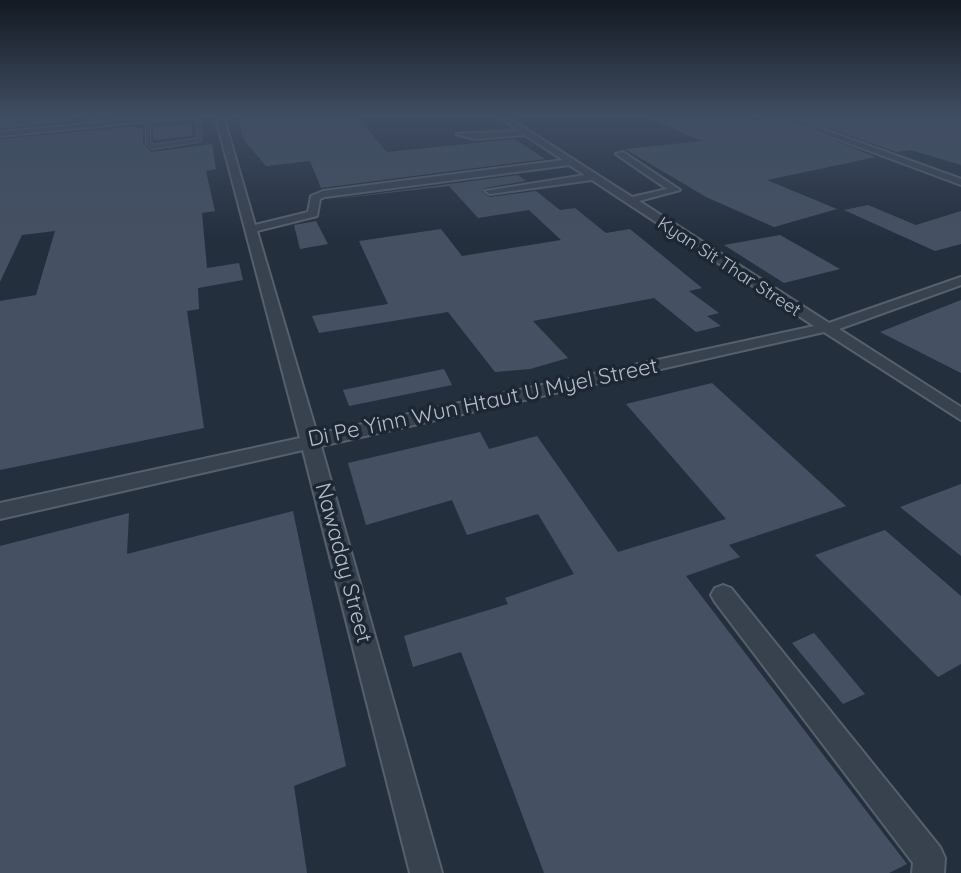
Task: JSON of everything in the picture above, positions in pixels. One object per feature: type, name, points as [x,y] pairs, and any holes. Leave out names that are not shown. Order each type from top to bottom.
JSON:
[{"type":"street","name":"Nawaday Street","points":[[223,156],[251,229],[426,873]]},
{"type":"street","name":"Kyan Sit Thar Street","points":[[560,156],[961,415]]},
{"type":"street","points":[[623,156],[675,190],[628,201]]},
{"type":"street","points":[[888,156],[961,182]]},
{"type":"street","points":[[251,229],[313,214],[315,198],[323,194],[569,162]]},
{"type":"street","points":[[490,191],[592,177]]},
{"type":"street","name":"Di Pe Yinn Wun Htaut U Myel Street","points":[[0,511],[310,440],[824,329],[961,281]]},
{"type":"street","points":[[723,595],[929,858],[928,873]]},
{"type":"building","points":[[0,156],[214,156],[216,169],[206,171],[215,211],[202,213],[207,268],[239,263],[243,280],[198,288],[199,309],[187,311],[204,428],[0,470],[0,301],[36,295],[55,231],[22,235],[0,282]]},
{"type":"building","points":[[257,156],[540,156],[545,159],[321,188],[310,161],[266,166]]},
{"type":"building","points":[[636,156],[876,157],[767,180],[837,209],[774,227],[706,197]]},
{"type":"building","points":[[930,156],[961,156],[961,165]]},
{"type":"building","points":[[518,175],[526,181],[485,188],[482,192],[490,197],[536,191],[560,210],[575,208],[606,233],[630,229],[702,288],[689,291],[719,313],[707,316],[721,326],[696,332],[654,298],[533,321],[568,358],[530,369],[495,372],[448,312],[319,333],[312,316],[388,304],[359,241],[441,229],[462,256],[561,240],[529,210],[478,218],[449,186],[326,200]]},
{"type":"building","points":[[868,205],[916,225],[961,211],[961,244],[935,251],[844,210]]},
{"type":"building","points":[[316,221],[328,244],[300,249],[294,225]]},
{"type":"building","points":[[780,235],[840,269],[784,283],[724,245]]},
{"type":"building","points":[[961,300],[961,373],[880,332]]},
{"type":"building","points":[[444,369],[452,385],[349,406],[343,390]]},
{"type":"building","points":[[712,383],[846,506],[729,545],[740,557],[686,576],[907,864],[889,873],[544,873],[461,652],[413,667],[404,636],[508,604],[505,598],[574,574],[538,514],[467,535],[452,500],[366,525],[348,463],[480,432],[489,449],[537,436],[618,552],[726,519],[626,404]]},
{"type":"building","points":[[961,484],[961,556],[900,507]]},
{"type":"building","points":[[293,511],[346,766],[294,786],[307,873],[0,873],[0,546],[129,513],[127,554]]},
{"type":"building","points":[[885,530],[961,596],[961,664],[938,677],[815,555]]},
{"type":"building","points":[[814,633],[865,694],[843,704],[792,643]]}]
